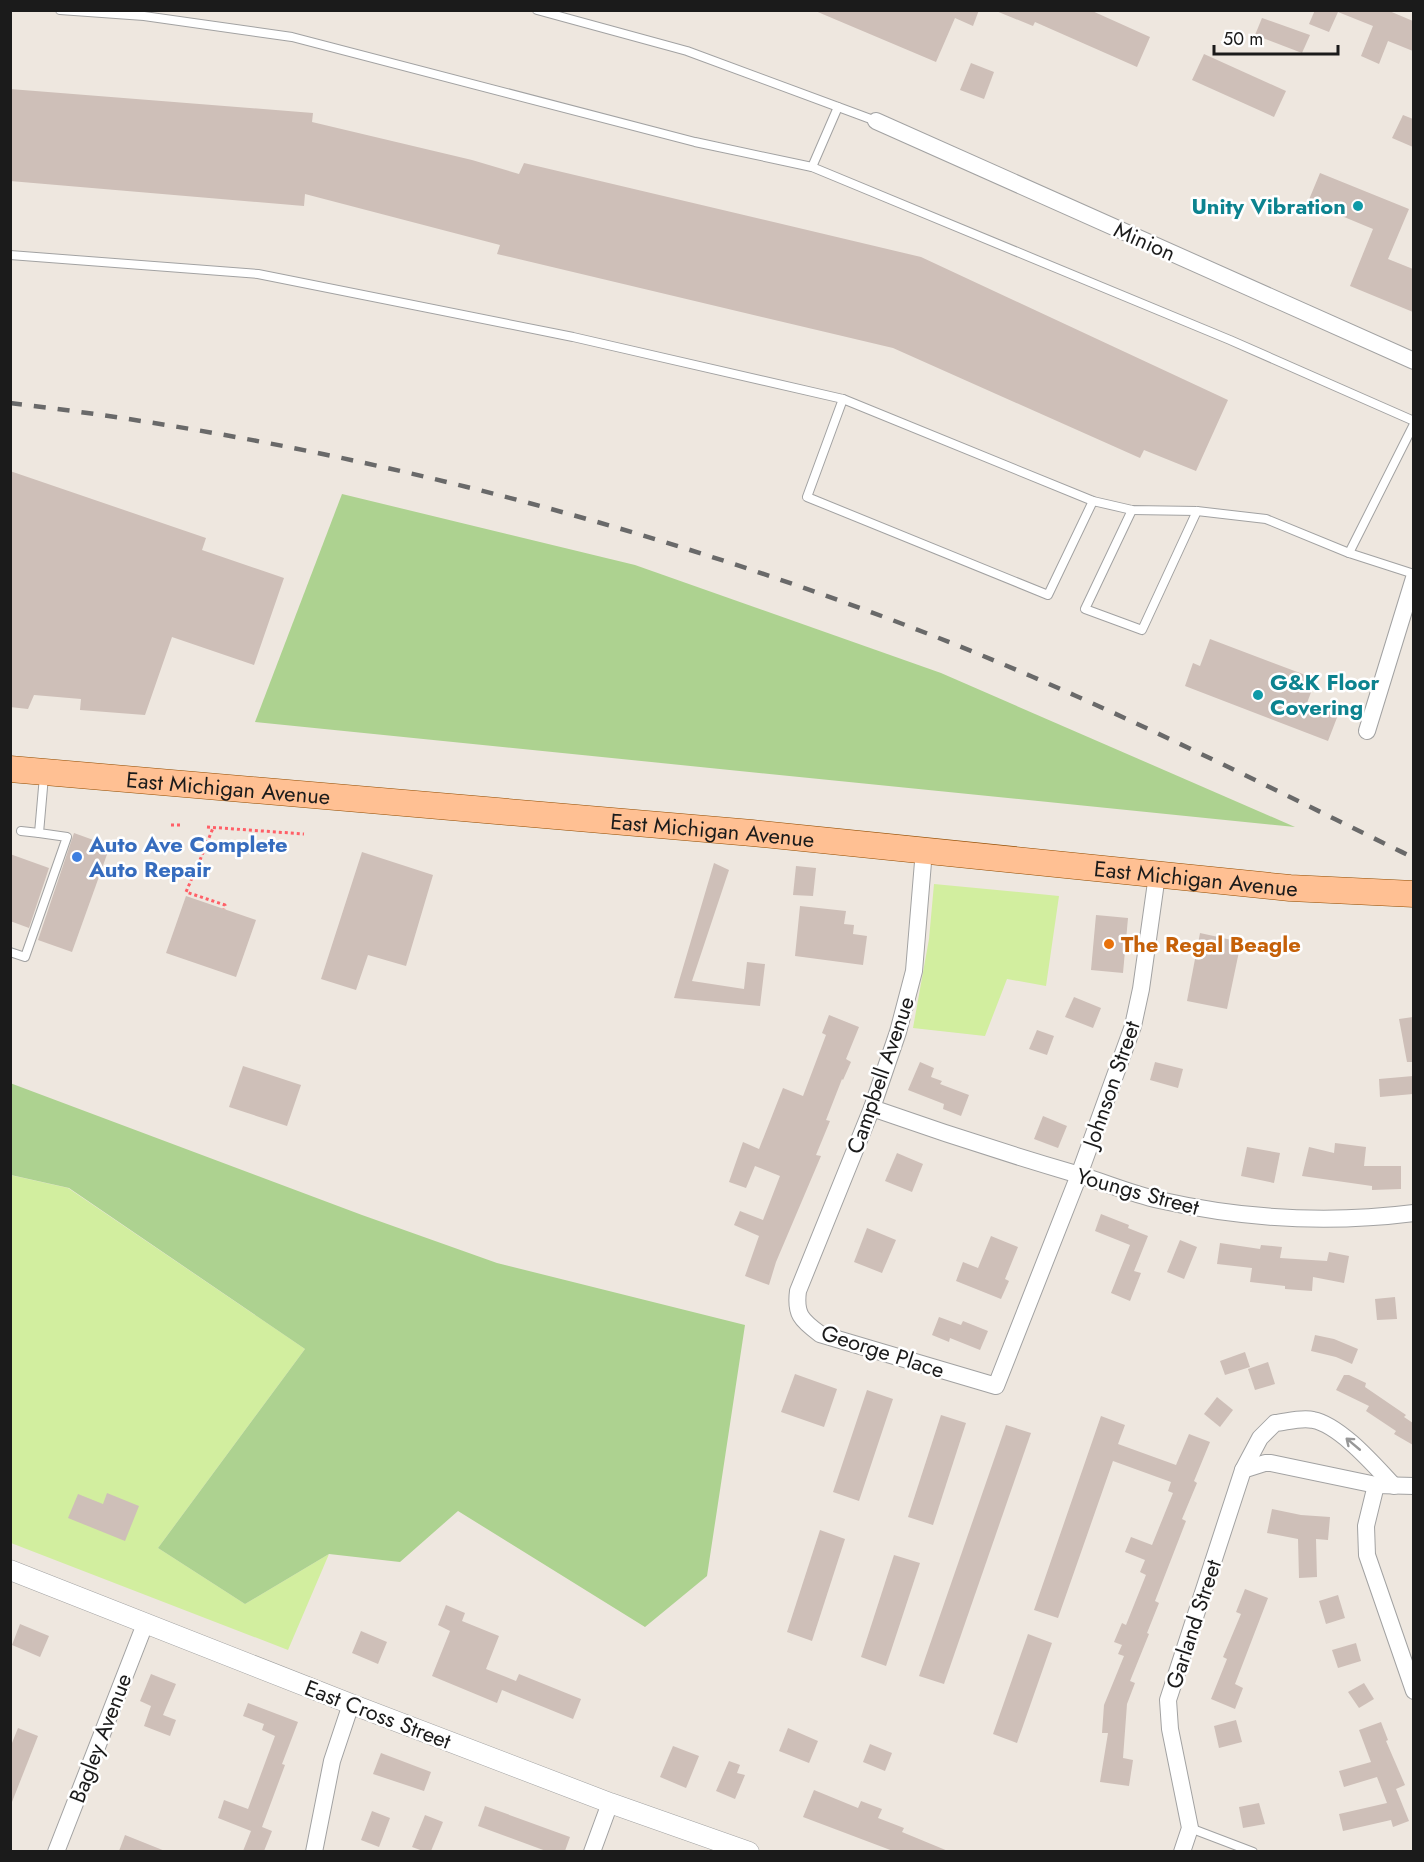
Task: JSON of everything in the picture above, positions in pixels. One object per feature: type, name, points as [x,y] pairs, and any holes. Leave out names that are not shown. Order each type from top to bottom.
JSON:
[{"type":"main road","name":"East Michigan Avenue","points":[[10,770],[552,815],[1290,888],[1413,894]]},
{"type":"street","name":"Minion","points":[[876,121],[1413,361]]},
{"type":"street","points":[[1367,731],[1413,578]]},
{"type":"street","name":"Campbell Avenue","points":[[798,1290],[872,1108],[898,1032],[914,970],[924,850]]},
{"type":"street","name":"Johnson Street","points":[[996,1386],[1079,1175],[1133,1026],[1141,989],[1157,874]]},
{"type":"street","name":"Youngs Street","points":[[872,1108],[994,1150],[1157,1200],[1222,1212],[1327,1220],[1413,1213]]},
{"type":"street","name":"George Place","points":[[798,1290],[796,1306],[805,1323],[820,1334],[996,1386]]},
{"type":"street","name":"Garland Street","points":[[1190,1828],[1170,1729],[1168,1700],[1244,1470],[1260,1438],[1275,1423],[1312,1420],[1337,1431],[1358,1448],[1394,1486]]},
{"type":"street","points":[[1244,1470],[1270,1463],[1376,1485],[1413,1486]]},
{"type":"street","points":[[1376,1485],[1366,1526],[1367,1555],[1413,1691]]},
{"type":"street","name":"East Cross Street","points":[[10,1570],[610,1803],[749,1851]]},
{"type":"street","name":"Bagley Avenue","points":[[56,1851],[145,1624]]},
{"type":"street","points":[[314,1851],[332,1761],[351,1704]]},
{"type":"street","points":[[592,1851],[610,1803]]},
{"type":"street","points":[[1182,1851],[1190,1828]]},
{"type":"lane","points":[[60,10],[144,13],[292,37],[695,142],[812,167],[1230,340],[1413,423],[1349,553]]},
{"type":"lane","points":[[144,13],[155,10]]},
{"type":"lane","points":[[537,10],[687,51],[876,121]]},
{"type":"lane","points":[[812,167],[838,107]]},
{"type":"lane","points":[[10,255],[258,274],[573,337],[843,399],[1093,501],[1132,510],[1197,511],[1266,519],[1349,553],[1413,574]]},
{"type":"lane","points":[[843,399],[807,497],[1048,595],[1093,501]]},
{"type":"lane","points":[[1132,510],[1085,609],[1142,630],[1197,511]]},
{"type":"lane","points":[[39,833],[45,772]]},
{"type":"lane","points":[[10,952],[25,957],[67,837],[21,831]]},
{"type":"lane","points":[[1190,1828],[1253,1851]]},
{"type":"path","points":[[171,825],[180,825]]},
{"type":"path","points":[[207,827],[304,834]]},
{"type":"path","points":[[200,860],[213,828]]},
{"type":"path","points":[[192,878],[186,892],[225,905],[224,909]]},
{"type":"green space","points":[[342,494],[635,565],[941,673],[1295,827],[255,722]]},
{"type":"green space","points":[[934,884],[1059,896],[1046,986],[1007,979],[985,1036],[913,1028],[929,939]]},
{"type":"green space","points":[[10,1083],[497,1263],[745,1325],[707,1576],[645,1627],[458,1511],[400,1562],[329,1554],[245,1604],[158,1548],[305,1349],[69,1188],[11,1175]]},
{"type":"green space","points":[[10,1175],[68,1188],[305,1349],[158,1548],[245,1604],[329,1554],[288,1650],[11,1543]]},
{"type":"building","points":[[813,10],[979,10],[973,26],[955,18],[936,62]]},
{"type":"building","points":[[1090,10],[1150,37],[1137,67],[1035,22],[1033,26],[996,11]]},
{"type":"building","points":[[1315,10],[1387,10],[1413,21],[1413,51],[1388,41],[1379,64],[1361,56],[1373,26],[1338,12],[1329,32],[1309,24]]},
{"type":"building","points":[[1262,18],[1310,35],[1302,53],[1255,35]]},
{"type":"building","points":[[1204,54],[1286,91],[1274,117],[1192,80]]},
{"type":"building","points":[[971,63],[994,72],[984,99],[960,90]]},
{"type":"building","points":[[10,89],[313,113],[312,122],[472,160],[519,174],[524,163],[921,257],[1228,400],[1196,471],[1144,450],[1140,458],[893,348],[497,254],[500,245],[305,194],[304,206],[10,181]]},
{"type":"building","points":[[1403,115],[1413,119],[1413,147],[1392,138]]},
{"type":"building","points":[[1320,173],[1409,209],[1388,259],[1413,269],[1413,312],[1350,286],[1373,229],[1308,202]]},
{"type":"building","points":[[10,471],[206,538],[202,550],[284,578],[254,665],[172,637],[145,715],[80,710],[81,699],[34,695],[28,709],[10,707]]},
{"type":"building","name":"G&K Floor Covering","points":[[1210,639],[1316,679],[1307,703],[1338,715],[1328,741],[1185,686],[1193,663],[1200,666]]},
{"type":"building","points":[[74,833],[110,846],[72,952],[38,940]]},
{"type":"building","points":[[362,852],[433,875],[406,966],[368,955],[356,990],[321,979]]},
{"type":"building","points":[[10,854],[49,868],[29,928],[10,921]]},
{"type":"building","points":[[714,863],[729,870],[692,981],[744,989],[747,962],[765,964],[760,1006],[674,998]]},
{"type":"building","points":[[796,866],[816,868],[813,896],[793,895]]},
{"type":"building","points":[[186,896],[256,920],[236,977],[166,953]]},
{"type":"building","points":[[800,906],[846,911],[844,924],[854,925],[853,934],[867,936],[863,965],[795,956]]},
{"type":"building","name":"The Regal Beagle","points":[[1096,915],[1128,918],[1123,973],[1091,970]]},
{"type":"building","points":[[1200,933],[1241,942],[1227,1009],[1187,1001]]},
{"type":"building","points":[[1074,997],[1101,1008],[1093,1028],[1065,1017]]},
{"type":"building","points":[[829,1015],[859,1027],[846,1059],[851,1062],[826,1120],[830,1121],[816,1155],[821,1156],[776,1262],[769,1285],[745,1276],[759,1236],[734,1225],[740,1211],[763,1220],[780,1176],[755,1166],[746,1188],[729,1182],[743,1142],[759,1149],[783,1088],[803,1096],[826,1035],[822,1033]]},
{"type":"building","points":[[1413,1017],[1413,1062],[1407,1062],[1399,1019]]},
{"type":"building","points":[[1037,1030],[1054,1036],[1047,1055],[1029,1049]]},
{"type":"building","points":[[920,1062],[934,1068],[931,1077],[942,1081],[940,1084],[969,1095],[961,1116],[943,1109],[944,1104],[908,1090]]},
{"type":"building","points":[[1155,1062],[1183,1069],[1178,1088],[1150,1080]]},
{"type":"building","points":[[243,1066],[301,1085],[287,1126],[229,1107]]},
{"type":"building","points":[[1413,1076],[1413,1094],[1380,1097],[1379,1079]]},
{"type":"building","points":[[1043,1116],[1067,1126],[1058,1148],[1034,1139]]},
{"type":"building","points":[[1335,1143],[1366,1147],[1364,1166],[1401,1166],[1401,1189],[1372,1190],[1372,1186],[1302,1176],[1309,1147],[1334,1153]]},
{"type":"building","points":[[1247,1147],[1280,1153],[1274,1183],[1241,1176]]},
{"type":"building","points":[[897,1153],[923,1164],[912,1192],[885,1181]]},
{"type":"building","points":[[1101,1214],[1129,1225],[1128,1228],[1148,1236],[1134,1271],[1141,1273],[1130,1301],[1111,1293],[1130,1245],[1095,1231]]},
{"type":"building","points":[[867,1228],[896,1240],[882,1273],[854,1262]]},
{"type":"building","points":[[991,1236],[1018,1247],[1005,1279],[1009,1281],[1001,1299],[956,1281],[963,1262],[978,1268]]},
{"type":"building","points":[[1180,1240],[1197,1247],[1184,1279],[1167,1272]]},
{"type":"building","points":[[1220,1243],[1260,1249],[1261,1245],[1282,1247],[1280,1258],[1327,1261],[1329,1252],[1349,1256],[1344,1283],[1313,1277],[1312,1291],[1285,1289],[1285,1286],[1250,1282],[1252,1268],[1217,1264]]},
{"type":"building","points":[[1395,1297],[1397,1319],[1377,1320],[1375,1299]]},
{"type":"building","points":[[939,1317],[961,1325],[963,1321],[988,1331],[980,1350],[950,1338],[949,1342],[932,1335]]},
{"type":"building","points":[[1315,1335],[1334,1339],[1358,1349],[1352,1364],[1336,1357],[1311,1351]]},
{"type":"building","points":[[1245,1352],[1250,1367],[1225,1375],[1220,1361]]},
{"type":"building","points":[[1268,1362],[1275,1384],[1255,1390],[1248,1369]]},
{"type":"building","points":[[795,1374],[837,1389],[824,1427],[781,1412]]},
{"type":"building","points":[[1344,1375],[1366,1383],[1365,1387],[1406,1415],[1404,1417],[1413,1423],[1413,1445],[1394,1434],[1396,1431],[1366,1411],[1369,1406],[1336,1390]]},
{"type":"building","points":[[867,1390],[893,1399],[859,1501],[833,1492]]},
{"type":"building","points":[[1217,1397],[1233,1410],[1220,1427],[1204,1414]]},
{"type":"building","points":[[941,1415],[966,1423],[933,1525],[908,1517]]},
{"type":"building","points":[[1101,1416],[1125,1425],[1118,1444],[1176,1465],[1189,1434],[1210,1442],[1182,1519],[1186,1521],[1155,1601],[1159,1603],[1147,1633],[1149,1634],[1130,1681],[1135,1683],[1127,1704],[1123,1758],[1133,1760],[1129,1786],[1100,1782],[1108,1733],[1102,1733],[1104,1705],[1124,1656],[1118,1654],[1122,1645],[1114,1642],[1122,1623],[1126,1625],[1146,1575],[1140,1572],[1145,1560],[1125,1552],[1131,1537],[1152,1545],[1173,1493],[1168,1491],[1171,1482],[1113,1461],[1058,1618],[1034,1610]]},
{"type":"building","points":[[1006,1425],[1031,1433],[944,1684],[919,1676]]},
{"type":"building","points":[[107,1493],[139,1506],[125,1541],[68,1518],[78,1494],[103,1504]]},
{"type":"building","points":[[1272,1509],[1301,1515],[1330,1517],[1328,1540],[1316,1539],[1317,1577],[1299,1578],[1298,1539],[1267,1533]]},
{"type":"building","points":[[820,1530],[845,1539],[812,1641],[787,1632]]},
{"type":"building","points":[[894,1555],[920,1563],[886,1666],[861,1657]]},
{"type":"building","points":[[1245,1589],[1268,1598],[1235,1684],[1243,1688],[1235,1709],[1211,1699],[1227,1659],[1223,1657],[1241,1614],[1236,1612]]},
{"type":"building","points":[[1338,1595],[1345,1618],[1326,1624],[1319,1601]]},
{"type":"building","points":[[446,1605],[465,1613],[462,1621],[499,1636],[486,1669],[516,1681],[519,1674],[581,1699],[573,1719],[502,1690],[497,1703],[432,1676],[450,1631],[438,1625]]},
{"type":"building","points":[[20,1624],[49,1636],[40,1657],[12,1645]]},
{"type":"building","points":[[361,1631],[387,1642],[378,1664],[352,1653]]},
{"type":"building","points":[[1028,1634],[1052,1643],[1017,1743],[993,1734]]},
{"type":"building","points":[[1356,1643],[1361,1661],[1338,1668],[1332,1650]]},
{"type":"building","points":[[151,1674],[176,1684],[163,1715],[176,1720],[170,1736],[144,1726],[151,1706],[140,1701]]},
{"type":"building","points":[[1364,1683],[1374,1699],[1359,1708],[1348,1692]]},
{"type":"building","points":[[248,1703],[298,1722],[262,1827],[272,1831],[264,1851],[243,1851],[251,1831],[218,1818],[224,1800],[248,1809],[275,1736],[262,1730],[264,1724],[243,1716]]},
{"type":"building","points":[[1236,1720],[1242,1742],[1219,1748],[1214,1726]]},
{"type":"building","points":[[1381,1722],[1388,1740],[1386,1741],[1405,1785],[1396,1789],[1409,1821],[1393,1827],[1391,1820],[1343,1831],[1339,1814],[1387,1803],[1377,1777],[1344,1787],[1339,1771],[1371,1762],[1359,1730]]},
{"type":"building","points":[[18,1728],[38,1736],[12,1802],[10,1748]]},
{"type":"building","points":[[788,1728],[818,1741],[809,1763],[779,1751]]},
{"type":"building","points":[[870,1744],[892,1753],[885,1771],[863,1762]]},
{"type":"building","points":[[673,1746],[699,1756],[686,1788],[660,1777]]},
{"type":"building","points":[[381,1753],[431,1772],[424,1791],[373,1774]]},
{"type":"building","points":[[729,1761],[740,1765],[737,1773],[745,1775],[735,1799],[716,1791]]},
{"type":"building","points":[[814,1790],[858,1808],[861,1801],[882,1809],[878,1818],[904,1828],[902,1832],[948,1851],[893,1851],[803,1817]]},
{"type":"building","points":[[1259,1803],[1265,1824],[1243,1828],[1239,1807]]},
{"type":"building","points":[[485,1806],[570,1837],[565,1851],[546,1851],[478,1826]]},
{"type":"building","points":[[372,1811],[390,1818],[379,1847],[361,1840]]},
{"type":"building","points":[[425,1815],[443,1822],[431,1851],[412,1847]]},
{"type":"building","points":[[125,1835],[165,1851],[119,1851]]},
{"type":"railway","points":[[10,403],[127,419],[360,462],[476,489],[703,554],[926,633],[1050,684],[1172,740],[1414,858]]},
{"type":"place","name":"Unity Vibration","points":[[1358,206]]},
{"type":"place","name":"G&K Floor Covering","points":[[1258,695]]},
{"type":"place","name":"Auto Ave Complete Auto Repair","points":[[77,857]]},
{"type":"place","name":"The Regal Beagle","points":[[1109,944]]}]
